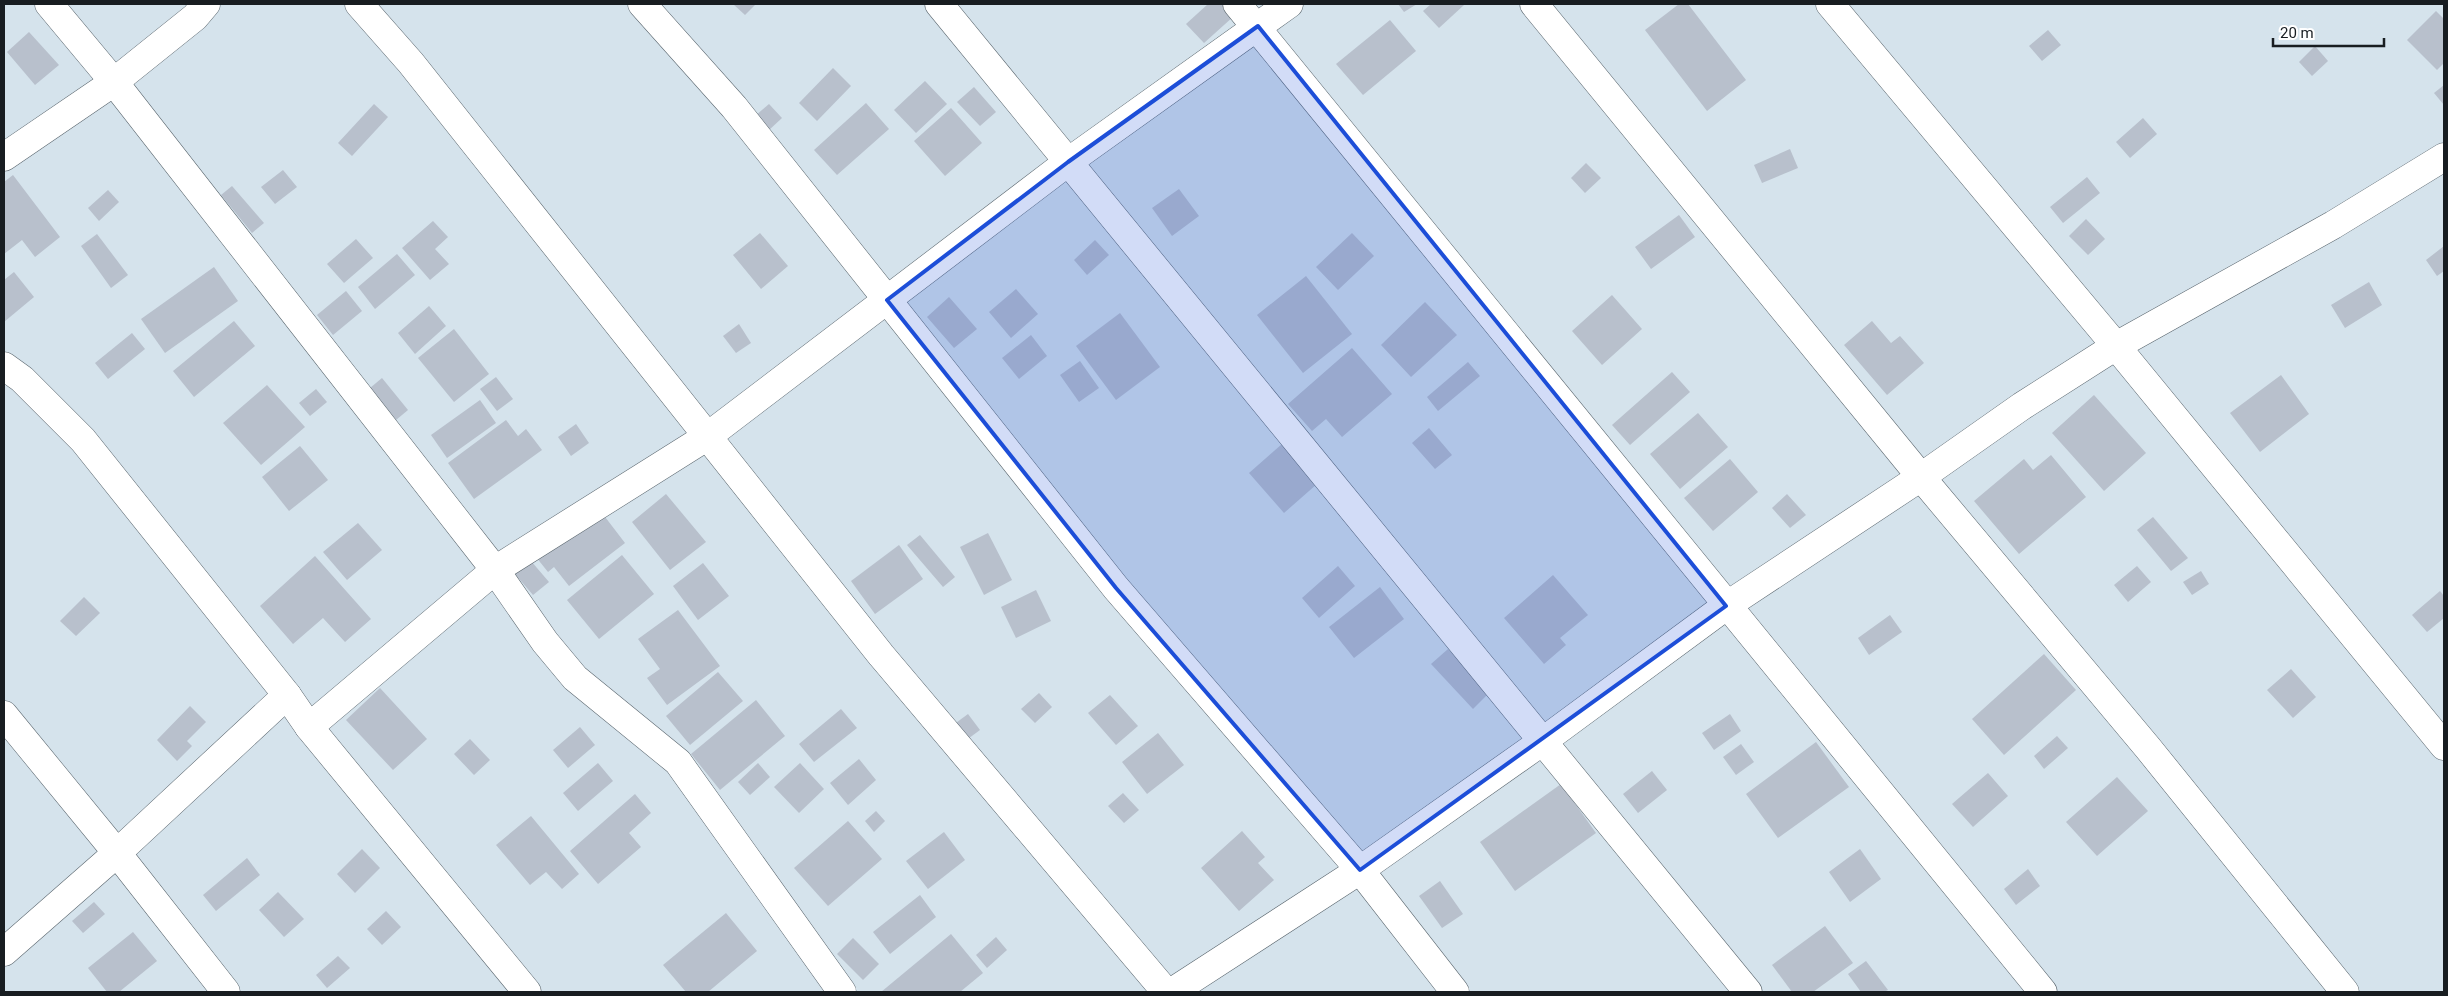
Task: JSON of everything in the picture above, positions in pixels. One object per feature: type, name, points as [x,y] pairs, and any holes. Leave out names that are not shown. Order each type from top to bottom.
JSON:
[{"type":"street","points":[[49,4],[114,82],[495,570],[545,642],[574,678],[678,762],[842,992]]},
{"type":"street","points":[[4,157],[114,82],[195,17],[206,4]]},
{"type":"street","points":[[359,4],[411,63],[881,655],[1166,992]]},
{"type":"street","points":[[642,4],[734,107],[1116,588],[1360,870],[1455,992]]},
{"type":"street","points":[[939,4],[1748,992]]},
{"type":"street","points":[[1238,4],[1258,26],[1726,606],[2042,992]]},
{"type":"street","points":[[309,727],[495,570],[708,436],[1068,162],[1289,4]]},
{"type":"street","points":[[1534,4],[1921,476],[2148,748],[2345,992]]},
{"type":"street","points":[[1830,4],[2116,346],[2444,746]]},
{"type":"street","points":[[1172,992],[1360,870],[1543,740],[1726,606],[2022,406],[2116,346],[2334,225],[2444,157]]},
{"type":"street","points":[[4,366],[22,379],[83,440],[287,695],[309,727],[527,992]]},
{"type":"street","points":[[4,952],[117,853],[287,695]]},
{"type":"street","points":[[4,715],[117,853],[226,992]]},
{"type":"highlighted area","points":[[1258,26],[1726,606],[1360,870],[1116,588],[887,300],[1068,162]]},
{"type":"building","points":[[733,4],[756,4],[745,15]]},
{"type":"building","points":[[1208,4],[1223,4],[1234,16],[1204,43],[1186,24]]},
{"type":"building","points":[[1398,4],[1417,4],[1404,12]]},
{"type":"building","points":[[1431,4],[1464,5],[1439,28],[1423,11]]},
{"type":"building","points":[[1679,4],[1688,4],[1746,80],[1707,111],[1645,30]]},
{"type":"building","points":[[2436,11],[2444,19],[2444,63],[2437,70],[2407,40]]},
{"type":"building","points":[[1390,20],[1416,51],[1363,95],[1336,64]]},
{"type":"building","points":[[2048,30],[2061,45],[2042,61],[2029,46]]},
{"type":"building","points":[[29,32],[59,65],[35,85],[7,52]]},
{"type":"building","points":[[2315,46],[2328,61],[2312,76],[2299,62]]},
{"type":"building","points":[[833,68],[851,86],[817,121],[799,103]]},
{"type":"building","points":[[925,81],[947,104],[916,133],[894,110]]},
{"type":"building","points":[[2444,85],[2444,105],[2434,93]]},
{"type":"building","points":[[974,87],[996,112],[980,126],[957,102]]},
{"type":"building","points":[[866,103],[889,129],[837,175],[814,150]]},
{"type":"building","points":[[374,104],[388,117],[352,156],[338,143]]},
{"type":"building","points":[[769,104],[782,118],[768,131],[755,116]]},
{"type":"building","points":[[951,108],[982,143],[945,176],[914,141]]},
{"type":"building","points":[[2143,118],[2157,134],[2130,158],[2116,142]]},
{"type":"building","points":[[1790,149],[1798,168],[1762,183],[1754,165]]},
{"type":"building","points":[[1586,163],[1601,178],[1585,193],[1571,178]]},
{"type":"building","points":[[283,170],[297,187],[275,204],[261,187]]},
{"type":"building","points":[[13,175],[60,237],[35,257],[22,240],[4,254],[4,182]]},
{"type":"building","points":[[2087,177],[2100,193],[2063,223],[2050,207]]},
{"type":"building","points":[[232,186],[264,223],[252,233],[221,195]]},
{"type":"building","points":[[1179,189],[1199,216],[1172,236],[1152,208]]},
{"type":"building","points":[[108,190],[119,202],[99,221],[88,208]]},
{"type":"building","points":[[1679,215],[1695,237],[1651,269],[1635,247]]},
{"type":"building","points":[[2086,219],[2105,239],[2088,255],[2069,236]]},
{"type":"building","points":[[433,221],[448,237],[435,249],[449,264],[430,280],[402,248]]},
{"type":"building","points":[[760,233],[788,266],[761,289],[733,255]]},
{"type":"building","points":[[1352,233],[1374,256],[1338,290],[1316,267]]},
{"type":"building","points":[[97,234],[128,275],[111,288],[81,246]]},
{"type":"building","points":[[356,239],[373,258],[344,283],[327,264]]},
{"type":"building","points":[[1095,240],[1109,255],[1087,275],[1074,260]]},
{"type":"building","points":[[2444,246],[2444,271],[2437,276],[2426,260]]},
{"type":"building","points":[[397,254],[415,275],[375,309],[358,287]]},
{"type":"building","points":[[214,267],[238,301],[165,353],[141,319]]},
{"type":"building","points":[[14,272],[34,297],[4,322],[4,280]]},
{"type":"building","points":[[1306,276],[1352,334],[1303,373],[1257,315]]},
{"type":"building","points":[[2369,282],[2382,305],[2345,328],[2331,305]]},
{"type":"building","points":[[1016,289],[1038,314],[1011,338],[989,312]]},
{"type":"building","points":[[346,291],[362,311],[333,335],[317,315]]},
{"type":"building","points":[[1612,295],[1642,329],[1602,365],[1572,331]]},
{"type":"building","points":[[949,297],[977,329],[954,348],[927,317]]},
{"type":"building","points":[[1425,302],[1457,335],[1411,377],[1381,345]]},
{"type":"building","points":[[429,306],[446,326],[415,354],[398,333]]},
{"type":"building","points":[[1120,313],[1160,367],[1116,400],[1076,346]]},
{"type":"building","points":[[234,321],[255,346],[194,397],[173,371]]},
{"type":"building","points":[[1872,321],[1891,343],[1900,336],[1924,363],[1887,395],[1844,345]]},
{"type":"building","points":[[739,324],[751,343],[736,353],[723,336]]},
{"type":"building","points":[[454,329],[489,374],[454,402],[418,358]]},
{"type":"building","points":[[132,333],[145,349],[108,379],[95,363]]},
{"type":"building","points":[[1031,335],[1047,356],[1019,379],[1002,358]]},
{"type":"building","points":[[1352,348],[1392,394],[1342,437],[1326,419],[1312,431],[1288,404]]},
{"type":"building","points":[[1080,361],[1099,388],[1079,402],[1060,375]]},
{"type":"building","points":[[1468,362],[1480,376],[1438,411],[1427,397]]},
{"type":"building","points":[[1672,372],[1690,392],[1630,445],[1612,425]]},
{"type":"building","points":[[2281,375],[2309,414],[2260,452],[2230,413]]},
{"type":"building","points":[[496,377],[513,399],[497,411],[480,389]]},
{"type":"building","points":[[382,378],[408,410],[396,420],[370,388]]},
{"type":"building","points":[[267,385],[305,427],[261,465],[223,423]]},
{"type":"building","points":[[316,389],[327,402],[310,416],[299,403]]},
{"type":"building","points":[[2094,395],[2146,453],[2104,491],[2052,433]]},
{"type":"building","points":[[480,400],[496,423],[447,458],[431,435]]},
{"type":"building","points":[[1698,413],[1728,447],[1680,489],[1650,454]]},
{"type":"building","points":[[506,420],[518,436],[526,429],[542,450],[474,499],[448,463]]},
{"type":"building","points":[[576,424],[589,443],[571,456],[558,437]]},
{"type":"building","points":[[1429,428],[1452,455],[1435,469],[1412,443]]},
{"type":"building","points":[[1282,444],[1317,484],[1284,513],[1249,473]]},
{"type":"building","points":[[300,446],[328,480],[289,511],[262,477]]},
{"type":"building","points":[[2051,455],[2086,497],[2019,554],[1974,501],[2024,459],[2033,470]]},
{"type":"building","points":[[1730,459],[1758,492],[1713,531],[1684,498]]},
{"type":"building","points":[[666,494],[706,542],[670,570],[632,522]]},
{"type":"building","points":[[1787,494],[1806,515],[1790,528],[1772,508]]},
{"type":"building","points":[[599,509],[625,543],[569,586],[554,567],[548,572],[536,557]]},
{"type":"building","points":[[2153,517],[2188,558],[2171,571],[2137,530]]},
{"type":"building","points":[[358,523],[382,550],[347,580],[323,552]]},
{"type":"building","points":[[988,533],[1012,580],[984,595],[960,547]]},
{"type":"building","points":[[920,535],[955,577],[943,587],[907,545]]},
{"type":"building","points":[[899,545],[923,579],[875,614],[851,581]]},
{"type":"building","points":[[622,555],[654,594],[599,639],[567,600]]},
{"type":"building","points":[[315,556],[371,619],[345,642],[323,618],[293,644],[260,606]]},
{"type":"building","points":[[531,561],[549,582],[533,595],[515,574]]},
{"type":"building","points":[[703,563],[729,596],[698,620],[673,586]]},
{"type":"building","points":[[1338,566],[1355,586],[1319,618],[1302,598]]},
{"type":"building","points":[[2137,566],[2151,582],[2128,602],[2114,585]]},
{"type":"building","points":[[2201,571],[2209,584],[2192,595],[2183,582]]},
{"type":"building","points":[[1553,575],[1588,615],[1560,638],[1566,645],[1544,664],[1504,618]]},
{"type":"building","points":[[1380,587],[1404,619],[1354,658],[1329,627]]},
{"type":"building","points":[[1036,590],[1051,621],[1016,638],[1001,607]]},
{"type":"building","points":[[2440,591],[2444,596],[2444,618],[2427,632],[2412,615]]},
{"type":"building","points":[[84,597],[100,613],[76,636],[60,621]]},
{"type":"building","points":[[678,610],[720,666],[667,705],[647,678],[660,669],[638,639]]},
{"type":"building","points":[[1890,615],[1902,632],[1869,655],[1858,638]]},
{"type":"building","points":[[1448,649],[1489,693],[1473,709],[1431,664]]},
{"type":"building","points":[[2044,654],[2076,690],[2004,755],[1972,719]]},
{"type":"building","points":[[2291,669],[2316,697],[2293,718],[2267,690]]},
{"type":"building","points":[[718,672],[743,701],[690,745],[666,716]]},
{"type":"building","points":[[380,688],[427,739],[393,770],[346,720]]},
{"type":"building","points":[[1039,693],[1052,707],[1035,723],[1021,709]]},
{"type":"building","points":[[1110,695],[1138,726],[1116,745],[1088,713]]},
{"type":"building","points":[[756,700],[785,736],[720,790],[691,754]]},
{"type":"building","points":[[190,706],[206,722],[187,741],[192,746],[177,761],[157,740]]},
{"type":"building","points":[[841,709],[857,728],[814,762],[799,744]]},
{"type":"building","points":[[968,714],[980,730],[961,744],[949,728]]},
{"type":"building","points":[[1730,714],[1741,731],[1714,750],[1702,733]]},
{"type":"building","points":[[580,727],[595,745],[568,768],[553,750]]},
{"type":"building","points":[[1158,733],[1184,765],[1147,794],[1122,762]]},
{"type":"building","points":[[2057,736],[2068,748],[2044,769],[2034,756]]},
{"type":"building","points":[[470,739],[490,760],[474,775],[454,754]]},
{"type":"building","points":[[1816,742],[1849,787],[1778,838],[1746,794]]},
{"type":"building","points":[[1741,744],[1754,762],[1736,775],[1723,757]]},
{"type":"building","points":[[859,759],[876,780],[848,805],[830,783]]},
{"type":"building","points":[[598,763],[613,781],[578,811],[563,793]]},
{"type":"building","points":[[758,763],[770,777],[750,795],[738,782]]},
{"type":"building","points":[[800,763],[824,789],[799,813],[774,787]]},
{"type":"building","points":[[1652,771],[1667,790],[1638,813],[1623,794]]},
{"type":"building","points":[[1988,773],[2008,796],[1973,827],[1952,804]]},
{"type":"building","points":[[2117,777],[2148,811],[2097,856],[2066,822]]},
{"type":"building","points":[[1561,784],[1596,833],[1515,891],[1480,842]]},
{"type":"building","points":[[1123,793],[1139,810],[1124,823],[1108,806]]},
{"type":"building","points":[[635,794],[651,813],[629,833],[641,847],[598,884],[570,851]]},
{"type":"building","points":[[876,811],[885,821],[874,832],[865,821]]},
{"type":"building","points":[[531,816],[579,874],[562,889],[546,872],[530,885],[496,845]]},
{"type":"building","points":[[848,821],[882,859],[828,906],[794,868]]},
{"type":"building","points":[[1242,831],[1265,857],[1258,863],[1274,880],[1239,911],[1201,868]]},
{"type":"building","points":[[944,832],[965,860],[928,889],[906,861]]},
{"type":"building","points":[[362,849],[380,868],[355,893],[337,874]]},
{"type":"building","points":[[1860,849],[1881,879],[1850,902],[1829,872]]},
{"type":"building","points":[[247,858],[260,875],[216,911],[203,895]]},
{"type":"building","points":[[2028,869],[2040,886],[2016,905],[2004,889]]},
{"type":"building","points":[[1440,881],[1463,914],[1442,928],[1419,896]]},
{"type":"building","points":[[278,892],[304,919],[284,937],[259,910]]},
{"type":"building","points":[[920,895],[936,917],[890,954],[873,932]]},
{"type":"building","points":[[94,902],[105,914],[83,933],[72,921]]},
{"type":"building","points":[[386,911],[401,927],[382,945],[367,929]]},
{"type":"building","points":[[726,913],[757,951],[708,992],[686,992],[663,965]]},
{"type":"building","points":[[1825,926],[1853,963],[1813,992],[1792,992],[1772,965]]},
{"type":"building","points":[[133,932],[157,961],[119,992],[107,992],[88,968]]},
{"type":"building","points":[[951,934],[983,973],[960,992],[881,992]]},
{"type":"building","points":[[996,937],[1007,950],[987,968],[976,955]]},
{"type":"building","points":[[853,938],[879,964],[863,980],[837,954]]},
{"type":"building","points":[[338,956],[350,968],[327,988],[316,975]]},
{"type":"building","points":[[1866,961],[1888,990],[1884,992],[1861,992],[1848,974]]}]
